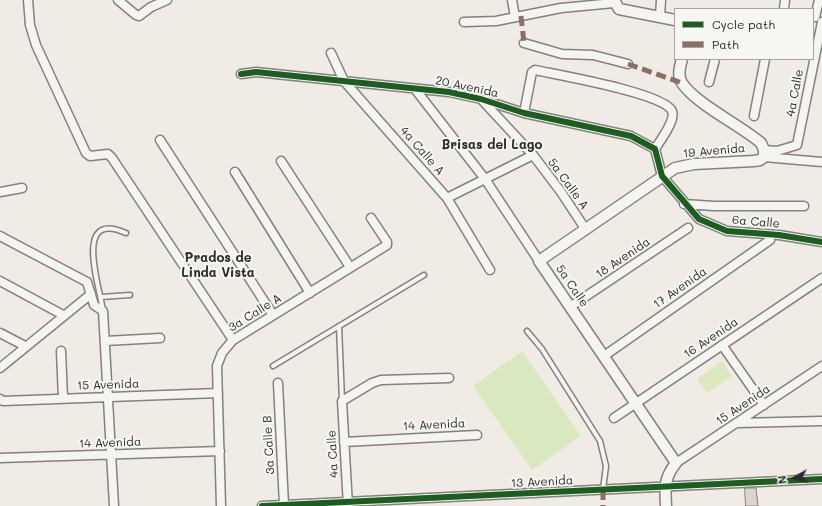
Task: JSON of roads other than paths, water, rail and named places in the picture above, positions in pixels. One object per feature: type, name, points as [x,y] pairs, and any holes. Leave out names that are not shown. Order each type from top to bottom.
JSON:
[{"type":"street","points":[[28,0],[30,24],[36,45],[86,153],[90,156],[108,154],[112,158],[233,340]]},
{"type":"street","points":[[118,0],[136,16],[139,16],[151,7],[167,0]]},
{"type":"street","points":[[512,0],[515,17]]},
{"type":"street","points":[[660,16],[661,0]]},
{"type":"street","name":"4a Calle","points":[[814,43],[819,0]]},
{"type":"street","points":[[464,22],[496,21],[561,4],[614,1],[619,9],[674,20]]},
{"type":"street","points":[[524,43],[562,54],[593,55],[628,64]]},
{"type":"street","name":"4a Calle A","points":[[331,53],[344,81],[447,198],[490,270]]},
{"type":"street","points":[[682,60],[680,76],[682,83],[701,101],[761,143],[764,154]]},
{"type":"street","points":[[709,82],[715,60]]},
{"type":"street","points":[[754,116],[765,60]]},
{"type":"street","name":"4a Calle","points":[[764,154],[797,146],[811,60]]},
{"type":"street","points":[[524,113],[532,72],[535,70],[636,92],[668,106],[672,111],[673,118],[655,149],[662,176]]},
{"type":"street","name":"20 Avenida","points":[[241,74],[256,72],[449,92],[481,99],[524,113],[631,136],[655,149]]},
{"type":"street","name":"5a Calle","points":[[415,89],[485,179],[676,463]]},
{"type":"street","name":"5a Calle A","points":[[481,99],[532,156],[561,192],[586,230]]},
{"type":"street","points":[[160,140],[273,315]]},
{"type":"street","name":"19 Avenida","points":[[539,261],[675,168],[687,165],[754,161],[760,160],[764,154],[822,162]]},
{"type":"street","points":[[447,198],[532,156]]},
{"type":"street","points":[[281,160],[350,267]]},
{"type":"street","points":[[235,172],[310,293]]},
{"type":"street","name":"6a Calle","points":[[662,176],[684,204],[699,219],[727,231],[779,235],[822,242]]},
{"type":"street","points":[[0,192],[22,188]]},
{"type":"street","points":[[684,204],[714,206],[804,206]]},
{"type":"street","name":"3a Calle A","points":[[221,506],[217,366],[222,353],[233,340],[387,245],[387,242],[371,218]]},
{"type":"street","name":"18 Avenida","points":[[570,307],[688,228]]},
{"type":"street","points":[[0,236],[87,282],[94,305],[103,311],[114,506]]},
{"type":"street","name":"17 Avenida","points":[[604,356],[770,240]]},
{"type":"street","name":"16 Avenida","points":[[614,418],[822,278]]},
{"type":"street","points":[[0,281],[63,315]]},
{"type":"street","points":[[0,368],[63,315],[91,294]]},
{"type":"street","points":[[0,333],[25,346]]},
{"type":"street","points":[[104,341],[160,338]]},
{"type":"street","points":[[722,346],[764,405]]},
{"type":"street","points":[[61,351],[63,398]]},
{"type":"street","name":"15 Avenida","points":[[676,463],[822,366]]},
{"type":"street","points":[[342,400],[372,383],[381,380],[449,378]]},
{"type":"street","name":"3a Calle B","points":[[278,383],[284,505]]},
{"type":"street","name":"15 Avenida","points":[[0,399],[3,401],[218,393]]},
{"type":"street","name":"4a Calle","points":[[342,400],[347,504]]},
{"type":"street","points":[[738,423],[822,421]]},
{"type":"street","name":"14 Avenida","points":[[344,442],[477,434]]},
{"type":"street","name":"14 Avenida","points":[[0,458],[220,451]]},
{"type":"street","points":[[666,506],[665,487],[667,474],[676,463]]},
{"type":"street","name":"13 Avenida","points":[[262,506],[347,504],[822,479]]},
{"type":"lane","points":[[103,311],[92,254],[94,239],[100,231],[114,227],[126,233]]},
{"type":"lane","points":[[273,366],[424,275]]},
{"type":"lane","points":[[101,297],[130,295]]},
{"type":"lane","points":[[339,326],[342,400]]},
{"type":"lane","points":[[527,331],[542,349],[600,441],[606,466],[603,490]]},
{"type":"district","name":"Brisas del Lago","points":[[492,145]]},
{"type":"district","name":"Prados de Linda Vista","points":[[218,266]]}]
